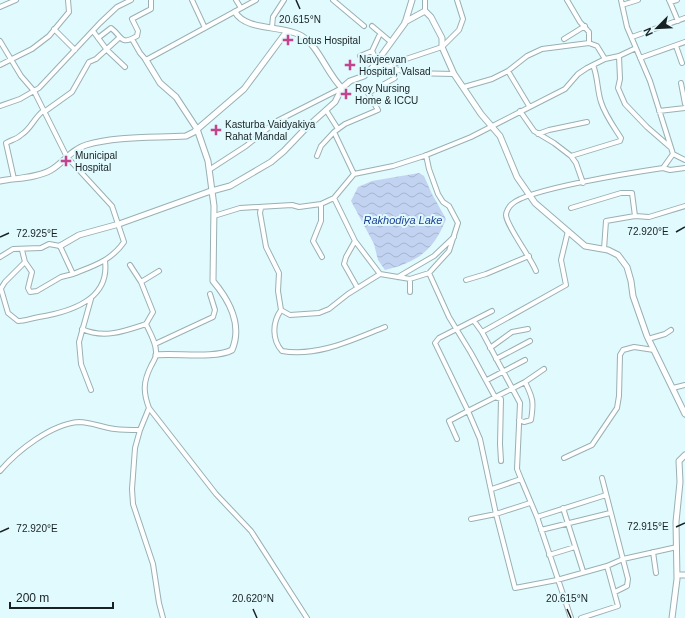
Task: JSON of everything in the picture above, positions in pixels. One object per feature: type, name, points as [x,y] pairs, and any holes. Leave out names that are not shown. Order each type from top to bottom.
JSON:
[{"type":"street","points":[[0,7],[16,0]]},
{"type":"street","points":[[0,65],[32,48],[54,29],[69,12],[68,0]]},
{"type":"street","points":[[0,106],[20,99],[39,88],[92,30],[117,7],[124,2],[131,0]]},
{"type":"street","points":[[98,38],[112,28],[124,41],[132,39],[138,34],[132,19],[151,9],[152,0]]},
{"type":"street","points":[[192,0],[205,28]]},
{"type":"street","points":[[236,0],[241,8]]},
{"type":"street","points":[[146,60],[256,0]]},
{"type":"street","points":[[272,27],[273,18],[284,0]]},
{"type":"street","points":[[333,0],[364,26]]},
{"type":"street","points":[[209,170],[246,146],[277,121],[342,88],[350,81],[364,76],[380,58],[405,22],[412,0]]},
{"type":"street","points":[[425,0],[425,11],[431,17],[442,38],[442,47],[454,74],[490,126],[500,136],[517,177],[544,212],[585,246],[604,249],[618,255],[626,267],[631,281],[633,296],[648,339],[685,414]]},
{"type":"street","points":[[373,67],[390,67],[400,61],[442,47],[463,24],[463,19],[457,0]]},
{"type":"street","points":[[567,0],[580,22],[589,32],[589,43]]},
{"type":"street","points":[[638,0],[621,2],[628,27],[673,154],[685,160]]},
{"type":"street","points":[[677,0],[670,1],[678,20]]},
{"type":"street","points":[[405,22],[425,11]]},
{"type":"street","points":[[235,12],[239,19],[248,24],[272,27],[301,35],[312,46],[342,88]]},
{"type":"street","points":[[632,37],[685,18]]},
{"type":"street","points":[[372,26],[391,42]]},
{"type":"street","points":[[564,39],[585,26]]},
{"type":"street","points":[[54,29],[75,50]]},
{"type":"street","points":[[92,30],[107,50],[125,67]]},
{"type":"street","points":[[0,181],[50,170],[66,157],[85,145],[126,139],[186,136],[197,129],[244,89],[287,31]]},
{"type":"street","points":[[360,56],[372,50],[379,36]]},
{"type":"street","points":[[14,179],[6,143],[21,136],[30,127],[35,117],[72,92],[89,62],[107,50],[120,37]]},
{"type":"street","points":[[132,39],[160,83],[176,97],[197,129],[208,161],[212,190],[214,216],[213,281],[228,299],[235,320],[235,344],[232,350],[226,353],[210,355],[176,353],[156,355]]},
{"type":"street","points":[[0,41],[21,76],[34,91],[66,157],[112,206],[124,242],[118,250],[105,261],[73,274],[61,277],[32,293],[28,288],[32,272],[25,262],[22,250]]},
{"type":"street","points":[[640,58],[685,42]]},
{"type":"street","points":[[464,87],[492,79],[508,71],[527,56],[542,49],[589,43],[597,46],[605,59]]},
{"type":"street","points":[[676,46],[682,63]]},
{"type":"street","points":[[214,216],[240,208],[299,207],[322,204],[334,198],[354,174],[393,166],[471,137],[529,106],[565,89],[578,74],[593,65],[636,48]]},
{"type":"street","points":[[372,50],[374,55],[380,58]]},
{"type":"street","points":[[619,56],[620,79],[618,88],[625,104],[647,127],[671,148]]},
{"type":"street","points":[[571,156],[620,141],[621,138],[602,105],[598,93],[597,73],[593,65]]},
{"type":"street","points":[[390,67],[395,70],[409,73],[454,74]]},
{"type":"street","points":[[317,156],[321,146],[336,131],[378,110],[368,93],[394,78],[395,70]]},
{"type":"street","points":[[508,71],[529,106]]},
{"type":"street","points":[[681,83],[685,104]]},
{"type":"street","points":[[0,257],[13,249],[22,250],[49,244],[60,246],[79,235],[119,224],[212,190],[230,186],[271,162],[284,151],[335,102],[342,88]]},
{"type":"street","points":[[659,111],[685,108]]},
{"type":"street","points":[[326,110],[354,174]]},
{"type":"street","points":[[520,111],[538,134],[554,143],[571,156],[576,163],[583,183]]},
{"type":"street","points":[[538,134],[549,130],[587,122]]},
{"type":"street","points":[[662,168],[673,154]]},
{"type":"street","points":[[281,310],[290,315],[319,313],[329,309],[357,287],[380,274],[410,279],[429,273],[449,251],[458,223],[449,206],[443,202],[438,194],[429,169],[426,155]]},
{"type":"street","points":[[536,271],[529,256],[507,220],[506,213],[512,204],[531,195],[583,183],[662,168],[670,170],[685,168]]},
{"type":"street","points":[[572,208],[621,193],[632,193],[635,216]]},
{"type":"street","points":[[334,198],[355,241],[380,274]]},
{"type":"street","points":[[322,204],[321,221],[313,241],[322,257]]},
{"type":"street","points":[[604,249],[606,221],[635,216],[649,217],[685,206]]},
{"type":"street","points":[[261,208],[260,213],[266,247],[279,274],[278,291],[281,310],[276,317],[274,334],[276,345],[282,352],[308,353],[348,341],[385,327]]},
{"type":"street","points":[[482,332],[566,285],[561,260],[568,231]]},
{"type":"street","points":[[397,277],[434,256],[454,237]]},
{"type":"street","points":[[355,241],[346,257],[344,264],[357,287]]},
{"type":"street","points":[[60,246],[73,274]]},
{"type":"street","points":[[466,280],[486,274],[529,256]]},
{"type":"street","points":[[25,262],[5,282],[1,290],[8,313],[18,321],[60,314],[91,299],[100,289],[106,273],[105,261]]},
{"type":"street","points":[[82,329],[89,332],[116,334],[146,324],[152,312],[141,282],[130,265]]},
{"type":"street","points":[[141,282],[159,271]]},
{"type":"street","points":[[429,273],[456,329],[487,380],[495,397],[501,399],[500,444],[502,461]]},
{"type":"street","points":[[410,279],[410,292]]},
{"type":"street","points":[[155,344],[213,317],[215,310],[210,294]]},
{"type":"street","points":[[91,299],[79,342],[81,364],[91,390]]},
{"type":"street","points":[[492,311],[439,338],[435,342],[480,439],[492,489],[496,514],[515,588],[557,580],[583,571],[607,566],[623,559],[677,547]]},
{"type":"street","points":[[474,321],[482,332],[504,371],[520,403],[517,469],[537,517],[571,618]]},
{"type":"street","points":[[146,324],[155,344],[156,355],[147,375],[144,387],[144,395],[149,408],[216,494],[251,531],[308,618]]},
{"type":"street","points":[[490,348],[512,332],[528,329]]},
{"type":"street","points":[[648,339],[665,334],[671,330]]},
{"type":"street","points":[[496,359],[530,341]]},
{"type":"street","points":[[564,458],[592,445],[617,408],[619,396],[620,355],[623,350],[634,347],[654,350]]},
{"type":"street","points":[[487,380],[525,360]]},
{"type":"street","points":[[457,439],[449,421],[525,382],[544,369]]},
{"type":"street","points":[[519,420],[524,422],[531,420],[533,398],[525,382]]},
{"type":"street","points":[[673,388],[685,385]]},
{"type":"street","points":[[149,408],[140,430],[135,448],[132,489],[133,504],[153,564],[159,603],[163,618]]},
{"type":"street","points":[[0,471],[21,449],[42,436],[66,426],[80,422],[116,429],[140,430]]},
{"type":"street","points":[[672,618],[677,575],[676,522],[680,482],[679,461],[685,455]]},
{"type":"street","points":[[602,478],[628,584],[625,588],[615,592]]},
{"type":"street","points":[[492,489],[521,479]]},
{"type":"street","points":[[537,517],[606,495]]},
{"type":"street","points":[[471,519],[496,514],[530,503]]},
{"type":"street","points":[[563,508],[583,571]]},
{"type":"street","points":[[541,530],[610,513]]},
{"type":"street","points":[[549,555],[575,547]]},
{"type":"street","points":[[653,552],[656,573]]},
{"type":"street","points":[[581,618],[618,606],[607,566]]},
{"type":"street","points":[[677,575],[685,575]]},
{"type":"water","name":"Rakhodiya Lake","points":[[419,173],[424,176],[446,219],[436,239],[430,247],[416,259],[385,270],[378,260],[374,244],[351,201],[358,187],[372,181]]},
{"type":"place","name":"Lotus Hospital","points":[[288,40]]},
{"type":"place","name":"Navjeevan Hospital, Valsad","points":[[350,65]]},
{"type":"place","name":"Roy Nursing Home & ICCU","points":[[346,94]]},
{"type":"place","name":"Kasturba Vaidyakiya Rahat Mandal","points":[[216,130]]},
{"type":"place","name":"Municipal Hospital","points":[[66,161]]}]
